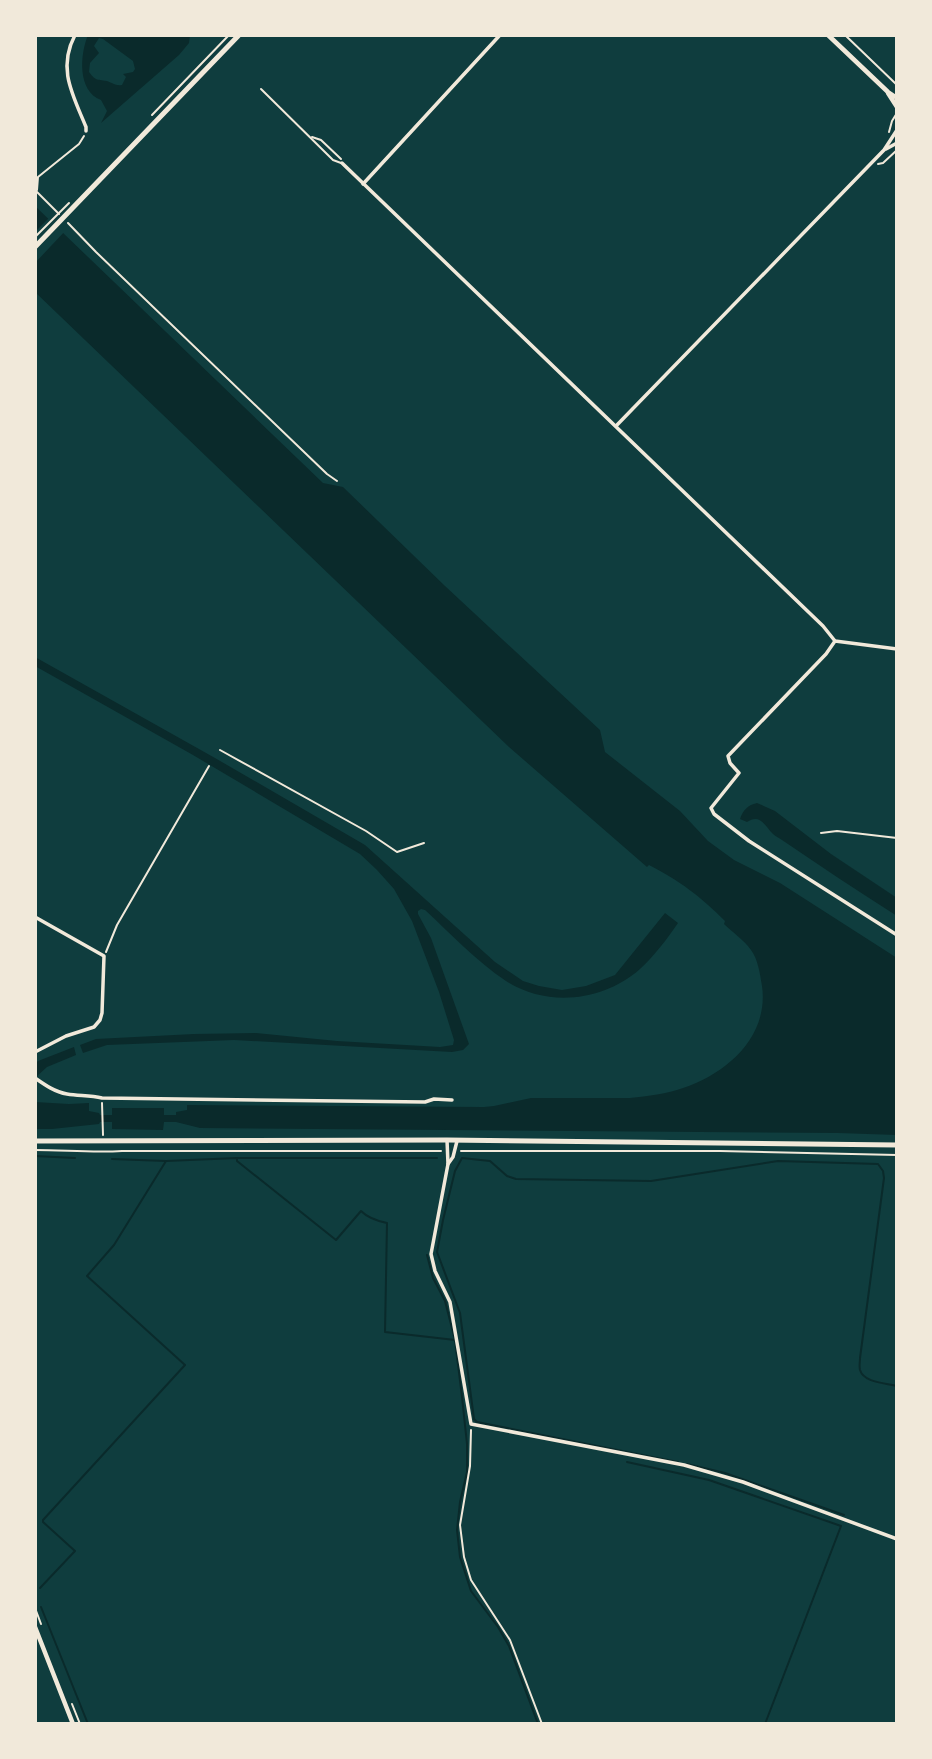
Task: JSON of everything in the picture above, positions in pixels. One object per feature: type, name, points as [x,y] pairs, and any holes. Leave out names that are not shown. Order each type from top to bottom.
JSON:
[{"type":"main road","points":[[35,247],[68,207],[239,35]]},
{"type":"main road","points":[[35,1141],[457,1140],[897,1146]]},
{"type":"street","points":[[75,35],[66,72],[86,131]]},
{"type":"street","points":[[363,184],[500,35]]},
{"type":"street","points":[[828,35],[897,98]]},
{"type":"street","points":[[888,92],[897,107]]},
{"type":"street","points":[[616,426],[870,165],[897,130]]},
{"type":"street","points":[[884,150],[897,143]]},
{"type":"street","points":[[341,161],[823,626],[835,641],[897,649]]},
{"type":"street","points":[[835,641],[826,654],[728,756],[730,763],[739,773],[711,808],[714,814],[749,841],[897,934]]},
{"type":"street","points":[[35,917],[104,956],[100,1020],[94,1027],[66,1036],[35,1052]]},
{"type":"street","points":[[35,1078],[47,1087],[64,1093],[102,1098],[412,1102],[452,1100]]},
{"type":"street","points":[[447,1140],[449,1164]]},
{"type":"street","points":[[457,1140],[456,1151],[449,1164],[431,1254],[435,1271],[450,1301],[471,1424],[684,1465],[743,1482],[897,1539]]},
{"type":"street","points":[[35,1627],[74,1724]]},
{"type":"lane","points":[[261,89],[333,160],[341,161]]},
{"type":"path","points":[[845,35],[897,85]]},
{"type":"path","points":[[86,131],[79,144],[37,178],[36,190],[96,252],[337,481]]},
{"type":"path","points":[[870,165],[883,163],[897,149]]},
{"type":"path","points":[[35,237],[68,207]]},
{"type":"path","points":[[220,750],[366,831],[397,852],[424,843]]},
{"type":"path","points":[[104,956],[117,925],[209,766]]},
{"type":"path","points":[[821,833],[837,831],[897,838]]},
{"type":"path","points":[[102,1098],[103,1142]]},
{"type":"path","points":[[35,1150],[82,1150],[102,1153],[446,1151]]},
{"type":"path","points":[[456,1151],[897,1154]]},
{"type":"path","points":[[471,1424],[470,1466],[460,1525],[464,1557],[471,1580],[482,1600],[510,1640],[542,1724]]},
{"type":"water","points":[[88,35],[190,35],[189,43],[179,55],[101,123],[107,111],[101,100],[88,89],[82,71],[83,52]],"holes":[[[99,38],[133,61],[135,69],[123,74],[126,77],[122,85],[96,79],[89,72],[90,63],[99,53],[94,46]]]},
{"type":"water","points":[[35,206],[323,483],[343,487],[600,730],[605,752],[680,811],[708,841],[734,860],[780,883],[897,958],[897,1135],[200,1128],[176,1122],[164,1122],[163,1130],[112,1129],[112,1122],[35,1129],[35,1102],[89,1103],[89,1111],[100,1115],[112,1115],[112,1108],[164,1108],[164,1115],[176,1115],[176,1112],[187,1110],[187,1105],[484,1107],[531,1098],[630,1098],[657,1094],[700,1081],[730,1062],[742,1050],[759,1021],[762,986],[751,950],[724,924],[725,921],[680,883],[649,865],[647,867],[509,747],[35,292]]},
{"type":"water","points":[[35,657],[365,845],[495,962],[523,981],[562,990],[586,986],[615,975],[665,913],[678,923],[651,958],[626,980],[593,994],[557,998],[522,990],[506,981],[421,909],[418,914],[431,938],[469,1044],[463,1050],[452,1052],[234,1040],[107,1045],[83,1053],[80,1045],[96,1039],[194,1034],[256,1033],[440,1047],[453,1045],[454,1040],[412,921],[394,889],[360,854],[35,666]]},
{"type":"water","points":[[757,803],[775,811],[831,854],[897,898],[897,916],[775,836],[759,820],[747,822],[740,819],[746,808]]},
{"type":"water","points":[[74,1047],[76,1055],[47,1067],[35,1078],[35,1064],[38,1061]]},
{"type":"pier","points":[[51,216],[66,230],[35,263],[35,232]]},
{"type":"waterway","points":[[35,1156],[75,1158]]},
{"type":"waterway","points":[[112,1159],[166,1161],[237,1158],[237,1161],[336,1240],[361,1211],[373,1219],[387,1223],[385,1332],[455,1340]]},
{"type":"waterway","points":[[238,1158],[437,1158]]},
{"type":"waterway","points":[[678,1462],[477,1422],[474,1419],[460,1313],[437,1252],[455,1171],[462,1158],[490,1161],[507,1176],[516,1179],[651,1181],[778,1161],[878,1164],[884,1178],[860,1370],[866,1378],[897,1386]]},
{"type":"waterway","points":[[40,1588],[75,1551],[43,1520],[185,1365],[87,1276],[114,1245],[166,1161]]},
{"type":"waterway","points":[[427,1255],[433,1278],[445,1301],[455,1340],[462,1397],[467,1472],[457,1530],[460,1557],[471,1591],[509,1646],[538,1724]]},
{"type":"waterway","points":[[627,1462],[709,1480],[841,1526],[765,1724]]},
{"type":"waterway","points":[[687,1464],[725,1473],[844,1515]]},
{"type":"waterway","points":[[41,1607],[88,1724]]}]
